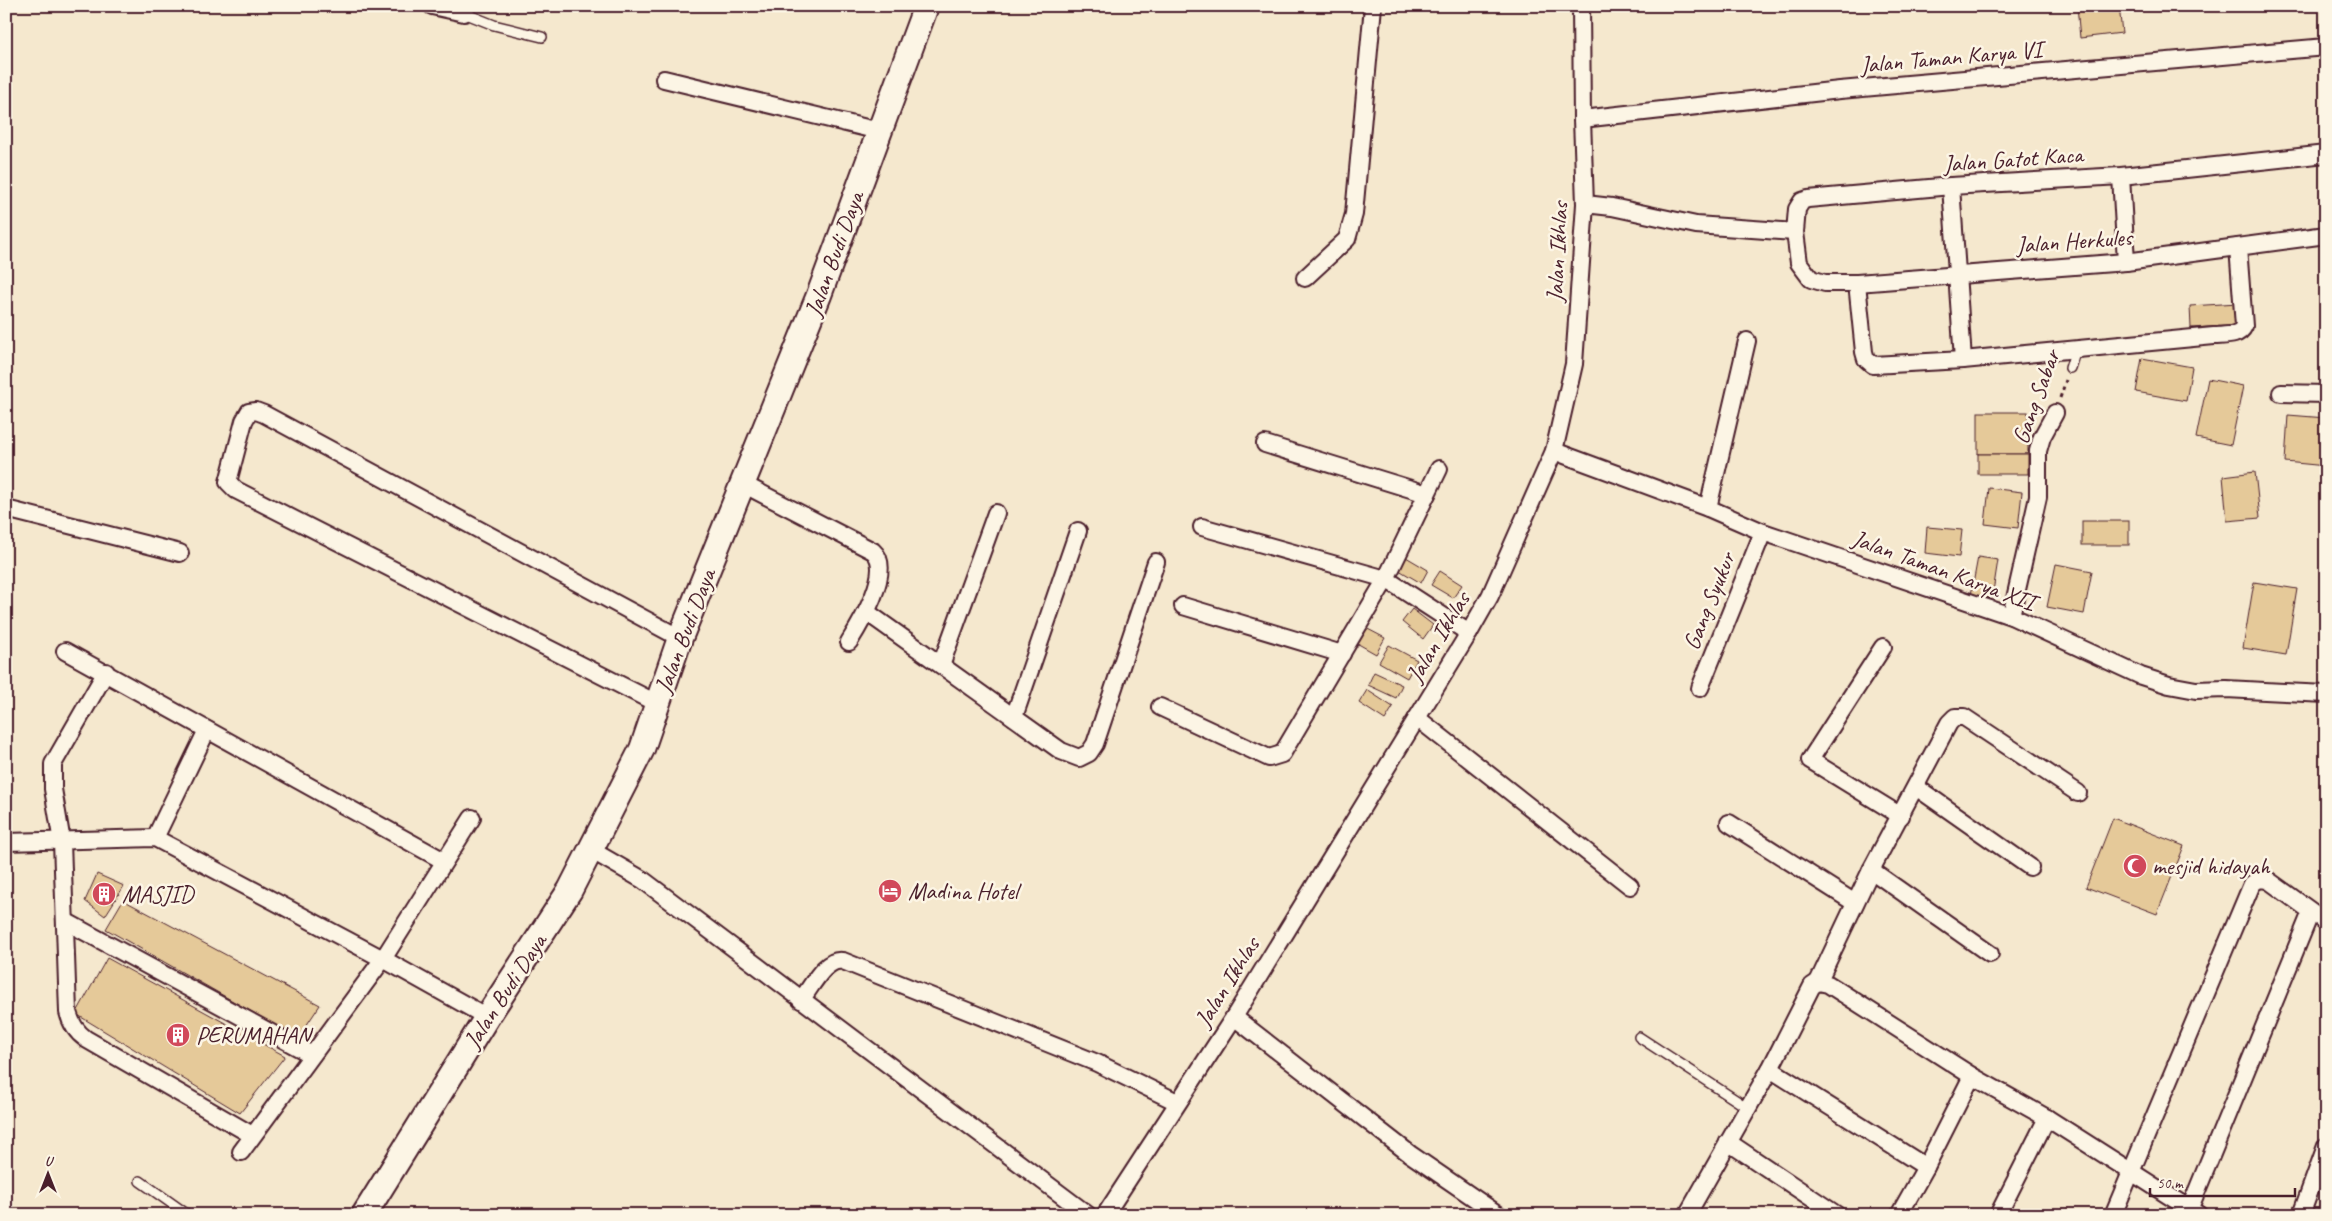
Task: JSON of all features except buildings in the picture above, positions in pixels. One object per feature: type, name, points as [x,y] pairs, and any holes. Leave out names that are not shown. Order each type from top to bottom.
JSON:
[{"type":"street","points":[[432,6],[466,10]]},
{"type":"street","name":"Jalan Budi Daya","points":[[364,1215],[487,1017],[566,898],[642,749],[680,638],[820,295],[926,6]]},
{"type":"street","points":[[1305,278],[1347,239],[1354,214],[1373,6]]},
{"type":"street","name":"Jalan Ikhlas","points":[[1105,1215],[1234,1017],[1469,633],[1490,596],[1554,451],[1574,364],[1585,204],[1581,6]]},
{"type":"street","name":"Jalan Taman Karya VI","points":[[1582,118],[1840,90],[2326,47]]},
{"type":"street","points":[[664,79],[879,131]]},
{"type":"street","name":"Jalan Gatot Kaca","points":[[1825,283],[1811,279],[1803,271],[1799,263],[1795,232],[1797,209],[1802,201],[1808,199],[1951,186],[2121,176],[2326,154]]},
{"type":"street","points":[[2121,176],[2126,262]]},
{"type":"street","points":[[1951,186],[1963,360]]},
{"type":"street","points":[[1585,204],[1612,207],[1696,225],[1795,232]]},
{"type":"street","name":"Jalan Herkules","points":[[1825,283],[1857,283],[1956,273],[2126,262],[2326,235]]},
{"type":"street","name":"Gang Sabar","points":[[2076,349],[2236,334],[2241,331],[2244,326],[2244,304],[2238,247]]},
{"type":"street","points":[[1857,283],[1864,352],[1869,363],[1874,365],[1963,360],[2076,349]]},
{"type":"street","points":[[1708,508],[1747,341]]},
{"type":"street","points":[[2281,393],[2326,394]]},
{"type":"street","points":[[658,704],[236,490],[228,482],[244,421],[249,412],[256,411],[264,414],[680,638]]},
{"type":"street","name":"Gang Sabar","points":[[2011,616],[2038,497],[2038,451],[2042,437],[2055,413]]},
{"type":"street","points":[[1265,444],[1427,494]]},
{"type":"street","name":"Jalan Taman Karya XII","points":[[1554,451],[1708,508],[1763,532],[2011,616],[2141,676],[2196,690],[2226,689],[2326,694]]},
{"type":"street","points":[[1160,707],[1269,758],[1278,757],[1282,754],[1386,579],[1439,468]]},
{"type":"street","points":[[743,484],[873,550],[878,555],[881,565],[868,613],[849,642]]},
{"type":"street","points":[[6,509],[180,554]]},
{"type":"street","points":[[941,665],[996,513]]},
{"type":"street","points":[[1202,527],[1386,579],[1469,633]]},
{"type":"street","points":[[1014,717],[1078,531]]},
{"type":"street","name":"Gang Syukur","points":[[1700,688],[1763,532]]},
{"type":"street","points":[[868,613],[1014,717],[1072,756],[1078,758],[1089,753],[1095,744],[1156,562]]},
{"type":"street","points":[[1183,606],[1342,654]]},
{"type":"street","points":[[1884,647],[1810,760],[1901,816]]},
{"type":"street","points":[[65,650],[444,861]]},
{"type":"street","points":[[106,672],[53,764],[53,789],[62,842],[68,1012],[78,1033],[252,1135]]},
{"type":"street","points":[[1687,1215],[1770,1069],[1812,986],[1818,982],[1871,870],[1949,723],[1955,716],[1959,716],[1981,728],[2078,792]]},
{"type":"street","points":[[1417,718],[1630,886]]},
{"type":"street","points":[[154,838],[208,730]]},
{"type":"street","points":[[1916,787],[2030,867]]},
{"type":"street","points":[[241,1152],[383,959],[472,818]]},
{"type":"street","points":[[1729,823],[1855,903]]},
{"type":"street","points":[[6,842],[62,842],[154,838],[383,959],[487,1017]]},
{"type":"street","points":[[591,850],[643,880],[1088,1215]]},
{"type":"street","points":[[1871,870],[1990,954]]},
{"type":"street","points":[[2113,1215],[2252,884],[2259,879],[2268,880],[2326,922]]},
{"type":"street","points":[[1818,982],[1833,987],[1972,1076],[2047,1118],[2131,1170],[2194,1212],[2311,912]]},
{"type":"street","points":[[65,921],[312,1055]]},
{"type":"street","points":[[801,1000],[828,965],[835,960],[843,961],[1097,1063],[1177,1102]]},
{"type":"street","points":[[1234,1017],[1410,1154],[1499,1215]]},
{"type":"street","points":[[1770,1069],[1926,1167]]},
{"type":"street","points":[[1898,1215],[1926,1167],[1972,1076]]},
{"type":"street","points":[[1998,1215],[2047,1118]]},
{"type":"street","points":[[1728,1142],[1837,1215]]},
{"type":"street","points":[[2301,1215],[2326,1146]]},
{"type":"lane","points":[[466,10],[494,25],[542,37]]},
{"type":"lane","name":"Gang Sabar","points":[[2070,368],[2076,349]]},
{"type":"lane","points":[[1639,1037],[1748,1108]]},
{"type":"lane","points":[[140,1181],[188,1215]]},
{"type":"path","name":"Gang Sabar","points":[[2055,413],[2070,368]]},
{"type":"place","name":"mesjid hidayah","points":[[2135,866]]},
{"type":"place","name":"Madina Hotel","points":[[890,891]]},
{"type":"place","name":"MASJID","points":[[104,894]]},
{"type":"place","name":"PERUMAHAN","points":[[178,1035]]}]
